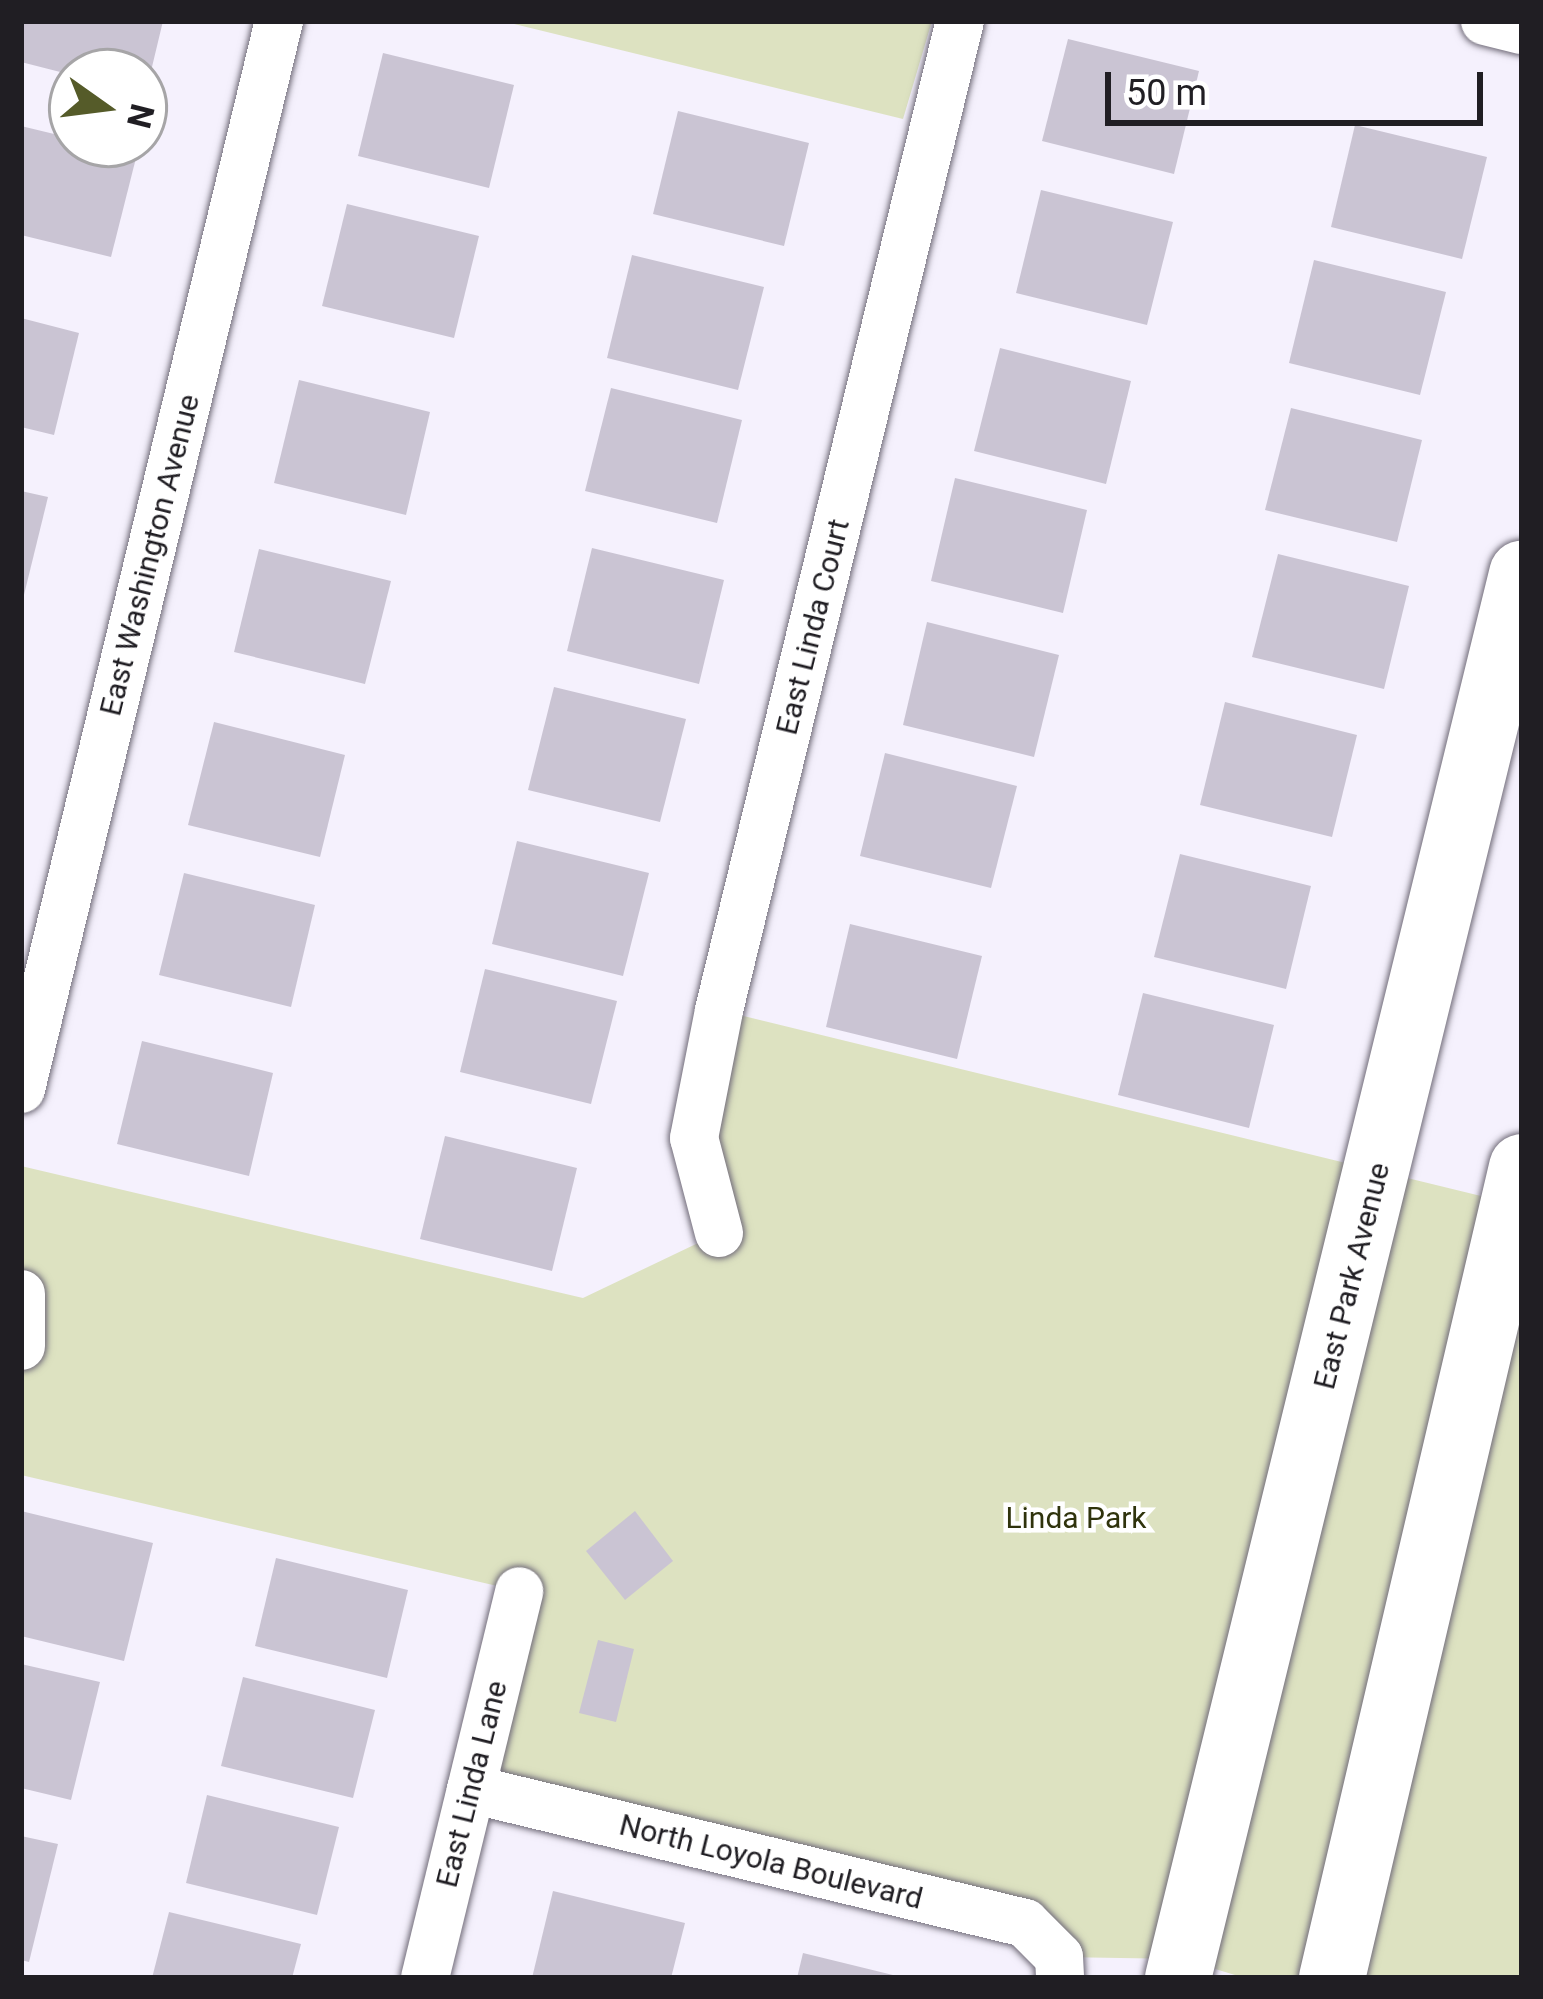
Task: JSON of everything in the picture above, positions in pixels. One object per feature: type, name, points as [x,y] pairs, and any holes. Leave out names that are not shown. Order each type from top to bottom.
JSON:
[{"type":"street","name":"East Washington Avenue","points":[[21,1089],[279,21]]},
{"type":"street","name":"East Linda Court","points":[[719,1233],[694,1138],[719,1010],[960,21]]},
{"type":"street","points":[[1485,21],[1522,30]]},
{"type":"street","name":"East Park Avenue","points":[[1178,1978],[1522,574]]},
{"type":"street","points":[[1332,1978],[1522,1167]]},
{"type":"street","points":[[21,1294],[21,1346]]},
{"type":"street","name":"East Linda Lane","points":[[424,1978],[519,1591]]},
{"type":"street","name":"North Loyola Boulevard","points":[[471,1789],[1025,1923],[1060,1968]]},
{"type":"green space","points":[[502,21],[932,21],[903,119]]},
{"type":"green space","name":"Linda Park","points":[[719,1010],[1522,1206],[1522,1978],[1245,1978],[1182,1959],[1059,1957],[471,1789],[519,1591],[21,1475],[21,1166],[583,1298],[719,1233],[694,1138]]},
{"type":"building","points":[[23,21],[163,21],[157,48],[48,48],[48,69],[21,62]]},
{"type":"building","points":[[1068,39],[1199,71],[1174,174],[1042,141]]},
{"type":"building","points":[[383,53],[514,85],[489,188],[358,156]]},
{"type":"building","points":[[678,111],[809,143],[784,246],[653,214]]},
{"type":"building","points":[[1355,125],[1487,157],[1462,259],[1331,227]]},
{"type":"building","points":[[21,126],[48,133],[48,168],[133,168],[111,257],[21,235]]},
{"type":"building","points":[[1041,190],[1173,222],[1147,325],[1016,293]]},
{"type":"building","points":[[347,204],[479,236],[454,338],[322,306]]},
{"type":"building","points":[[632,255],[764,287],[738,390],[607,358]]},
{"type":"building","points":[[1314,260],[1446,292],[1420,395],[1289,363]]},
{"type":"building","points":[[21,318],[79,333],[54,435],[21,427]]},
{"type":"building","points":[[1000,348],[1131,381],[1106,484],[974,451]]},
{"type":"building","points":[[299,380],[430,412],[406,515],[274,483]]},
{"type":"building","points":[[611,388],[742,420],[717,523],[585,491]]},
{"type":"building","points":[[1291,408],[1422,440],[1397,542],[1265,510]]},
{"type":"building","points":[[955,478],[1087,510],[1063,613],[931,581]]},
{"type":"building","points":[[21,491],[48,497],[23,599],[21,599]]},
{"type":"building","points":[[592,548],[724,580],[699,684],[567,651]]},
{"type":"building","points":[[259,549],[391,581],[365,684],[234,652]]},
{"type":"building","points":[[1278,554],[1409,586],[1384,689],[1252,657]]},
{"type":"building","points":[[927,622],[1059,655],[1034,757],[903,725]]},
{"type":"building","points":[[554,687],[686,719],[660,822],[528,790]]},
{"type":"building","points":[[1225,702],[1357,735],[1332,837],[1200,805]]},
{"type":"building","points":[[214,722],[345,755],[320,857],[188,825]]},
{"type":"building","points":[[885,753],[1017,786],[991,888],[860,856]]},
{"type":"building","points":[[517,841],[649,873],[623,976],[492,944]]},
{"type":"building","points":[[1180,854],[1311,886],[1286,989],[1154,957]]},
{"type":"building","points":[[184,873],[315,905],[291,1007],[159,975]]},
{"type":"building","points":[[850,924],[982,956],[957,1059],[826,1027]]},
{"type":"building","points":[[485,969],[617,1001],[591,1104],[460,1072]]},
{"type":"building","points":[[1143,993],[1274,1025],[1249,1128],[1118,1095]]},
{"type":"building","points":[[142,1041],[273,1073],[249,1176],[117,1144]]},
{"type":"building","points":[[445,1136],[577,1168],[552,1271],[420,1239]]},
{"type":"building","points":[[21,1511],[153,1543],[124,1661],[21,1636]]},
{"type":"building","points":[[635,1511],[673,1561],[625,1600],[586,1551]]},
{"type":"building","points":[[276,1558],[408,1590],[387,1678],[255,1646]]},
{"type":"building","points":[[598,1640],[634,1649],[616,1722],[579,1713]]},
{"type":"building","points":[[21,1664],[100,1682],[71,1800],[21,1788]]},
{"type":"building","points":[[243,1677],[375,1710],[353,1798],[221,1766]]},
{"type":"building","points":[[207,1795],[339,1827],[317,1915],[186,1883]]},
{"type":"building","points":[[21,1836],[58,1844],[29,1962],[21,1960]]},
{"type":"building","points":[[553,1891],[685,1923],[671,1978],[532,1978]]},
{"type":"building","points":[[169,1912],[301,1944],[292,1978],[152,1978]]},
{"type":"building","points":[[803,1953],[897,1976],[797,1978]]}]
